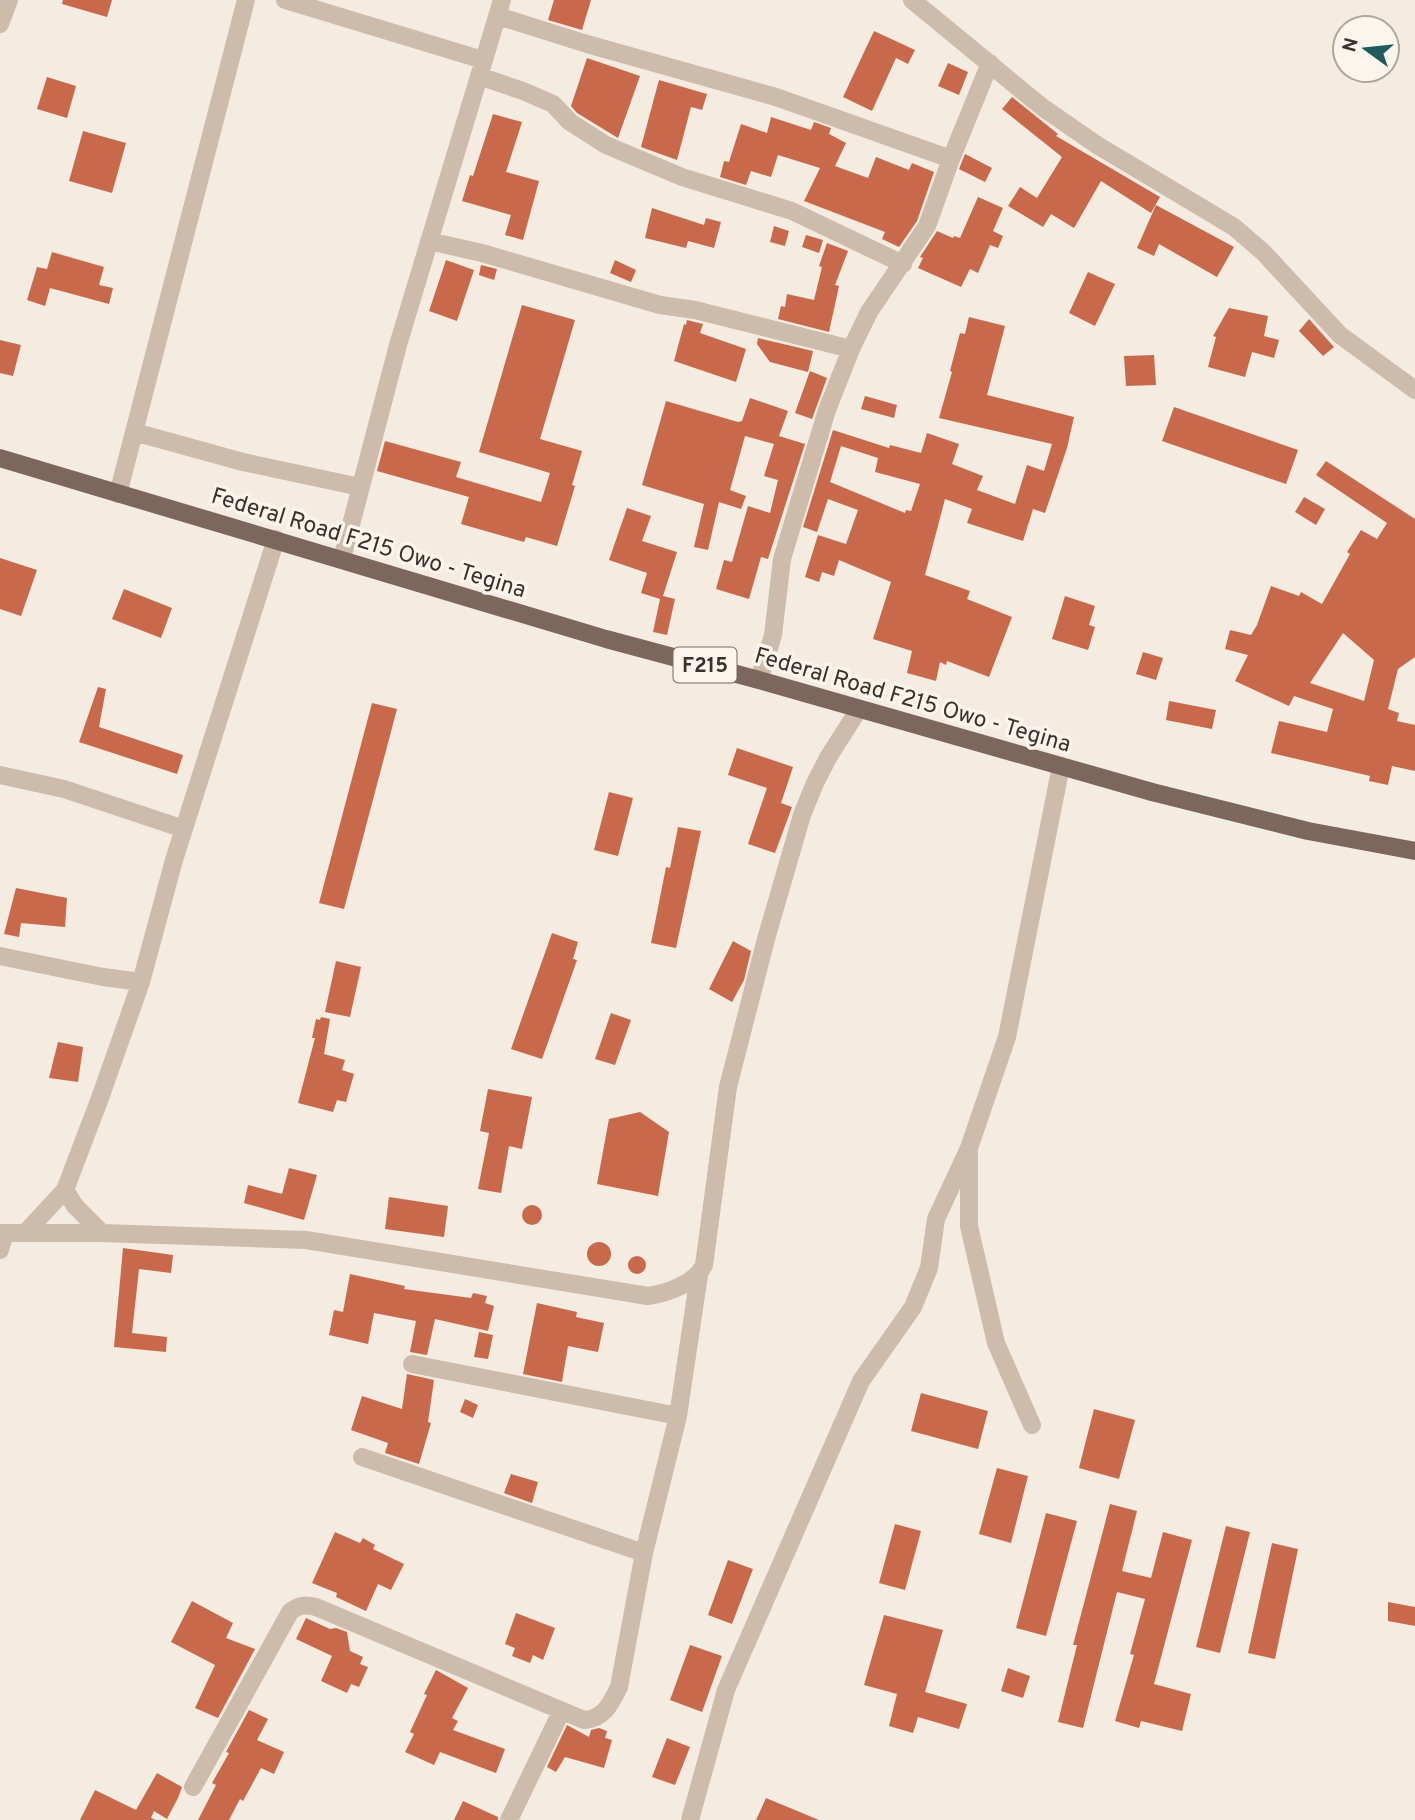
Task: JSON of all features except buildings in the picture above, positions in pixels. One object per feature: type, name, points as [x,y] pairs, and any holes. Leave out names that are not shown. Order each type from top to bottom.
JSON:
[{"type":"main road","name":"Federal Road F215 Owo - Tegina","points":[[0,458],[606,639],[1061,766],[1227,812],[1308,831],[1415,851]]},
{"type":"street","points":[[0,24],[9,0]]},
{"type":"street","points":[[118,494],[246,0]]},
{"type":"street","points":[[285,0],[481,68],[553,104],[570,122],[606,145],[682,177],[792,211],[902,264]]},
{"type":"street","points":[[912,0],[1042,107],[1097,145],[1234,227],[1263,252],[1340,335],[1415,390]]},
{"type":"street","points":[[342,559],[398,345],[500,8],[659,65],[776,97],[951,159]]},
{"type":"street","points":[[759,680],[773,635],[782,559],[827,410],[869,312],[927,226],[990,63]]},
{"type":"street","points":[[429,240],[660,305],[695,310],[851,349]]},
{"type":"street","points":[[134,432],[243,462],[360,487]]},
{"type":"street","points":[[26,1232],[65,1190],[142,982],[184,829],[276,539]]},
{"type":"street","points":[[193,1787],[290,1612],[306,1604],[584,1720],[591,1720],[610,1707],[619,1687],[644,1553],[678,1416],[699,1275],[705,1265],[728,1087],[770,926],[803,815],[829,756],[859,709]]},
{"type":"street","points":[[690,1820],[695,1811],[726,1690],[861,1381],[913,1307],[929,1268],[936,1219],[969,1148],[1007,1037],[1061,766]]},
{"type":"street","points":[[0,775],[64,789],[184,829]]},
{"type":"street","points":[[0,956],[103,977],[142,982]]},
{"type":"street","points":[[969,1148],[969,1226],[996,1343],[1032,1425]]},
{"type":"street","points":[[65,1190],[75,1206],[102,1233]]},
{"type":"street","points":[[2,1239],[26,1232],[306,1240],[648,1296],[661,1294],[699,1275]]},
{"type":"street","points":[[412,1364],[678,1416]]},
{"type":"street","points":[[362,1457],[644,1553]]},
{"type":"street","points":[[509,1820],[561,1712]]}]
